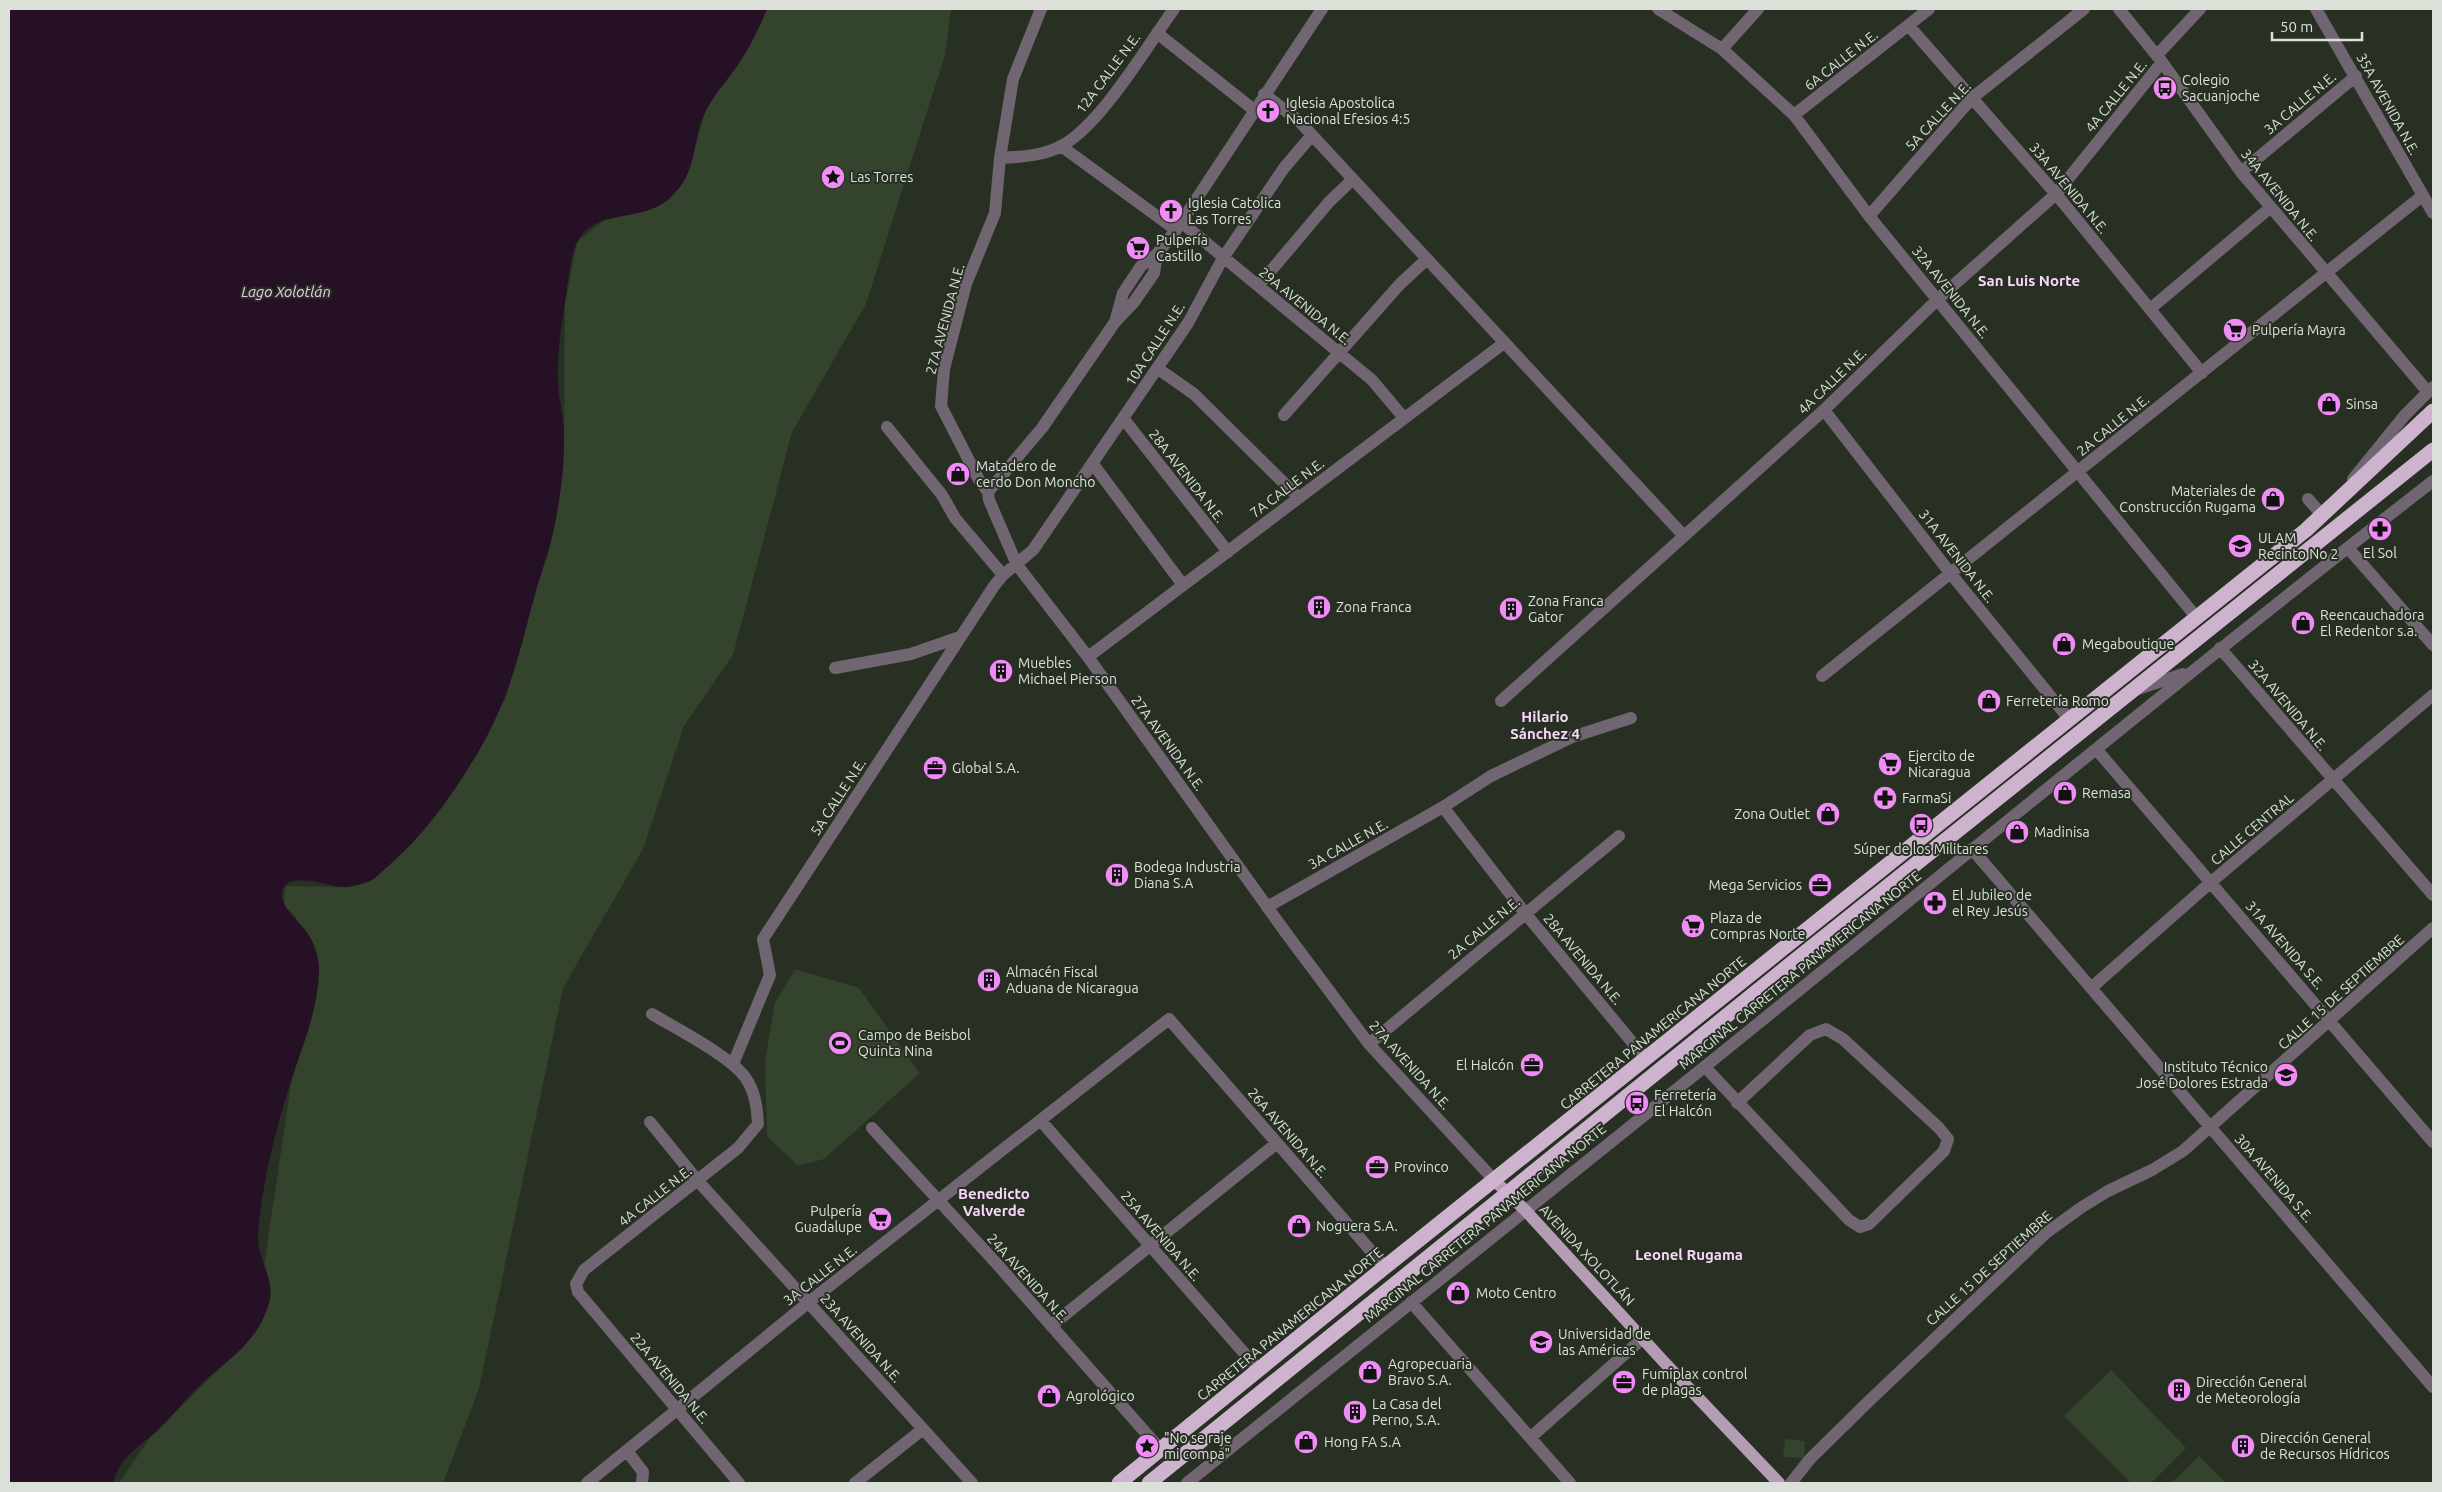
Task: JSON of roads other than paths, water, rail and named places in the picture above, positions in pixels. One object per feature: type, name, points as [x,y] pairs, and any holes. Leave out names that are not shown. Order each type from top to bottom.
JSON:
[{"type":"highway","name":"CARRETERA PANAMERICANA NORTE","points":[[1119,1483],[1385,1267],[2323,516],[2433,411]]},
{"type":"highway","points":[[1149,1483],[2128,693],[2433,450]]},
{"type":"main road","name":"AVENIDA XOLOTLÁN","points":[[1494,1180],[1525,1210],[1779,1483]]},
{"type":"street","name":"27A AVENIDA N.E.","points":[[1041,9],[1013,79],[1000,158],[995,213],[966,284],[944,369],[941,406],[979,480],[988,492],[989,500],[1017,565],[1088,657],[1267,907],[1369,1044],[1494,1180]]},
{"type":"street","name":"12A CALLE N.E.","points":[[1000,158],[1030,156],[1061,146],[1096,118],[1174,9]]},
{"type":"street","points":[[988,492],[1042,428],[1115,322],[1134,302],[1154,273],[1157,254],[1178,226],[1322,9]]},
{"type":"street","name":"32A AVENIDA N.E.","points":[[1658,9],[1722,49],[1794,115],[1869,216],[2197,618]]},
{"type":"street","points":[[1722,49],[1758,9]]},
{"type":"street","name":"6A CALLE N.E.","points":[[1794,115],[1929,9]]},
{"type":"street","name":"5A CALLE N.E.","points":[[1869,216],[1972,98],[2084,9]]},
{"type":"street","name":"34A AVENIDA N.E.","points":[[2119,9],[2160,59],[2241,172],[2326,274],[2431,389]]},
{"type":"street","name":"4A CALLE N.E.","points":[[1501,701],[1824,410],[1938,299],[2056,194],[2200,9]]},
{"type":"street","name":"35A AVENIDA N.E.","points":[[2316,9],[2433,213]]},
{"type":"street","name":"33A AVENIDA N.E.","points":[[1909,26],[2056,194],[2202,373]]},
{"type":"street","points":[[1157,33],[1254,110]]},
{"type":"street","name":"3A CALLE N.E.","points":[[2241,172],[2356,76]]},
{"type":"street","points":[[1264,94],[1299,121],[1684,536]]},
{"type":"street","name":"10A CALLE N.E.","points":[[1017,565],[1032,550],[1093,464],[1188,324],[1223,258],[1284,168],[1312,135]]},
{"type":"street","name":"29A AVENIDA N.E.","points":[[1061,146],[1223,258],[1372,380],[1404,418]]},
{"type":"street","points":[[1258,286],[1329,202],[1353,179]]},
{"type":"street","name":"2A CALLE N.E.","points":[[1822,676],[2422,196]]},
{"type":"street","points":[[2150,309],[2270,207]]},
{"type":"street","points":[[1284,415],[1400,284],[1427,259]]},
{"type":"street","name":"7A CALLE N.E.","points":[[1088,657],[1504,343]]},
{"type":"street","points":[[1157,368],[1194,394],[1299,498]]},
{"type":"street","points":[[2308,498],[2323,516],[2405,415],[2431,389]]},
{"type":"street","name":"31A AVENIDA N.E.","points":[[1824,410],[1951,574],[2070,719]]},
{"type":"street","name":"28A AVENIDA N.E.","points":[[1124,418],[1228,552]]},
{"type":"street","points":[[887,426],[942,495],[955,518],[1003,575]]},
{"type":"street","points":[[1093,464],[1183,585]]},
{"type":"street","name":"MARGINAL CARRETERA PANAMERICANA NORTE","points":[[1188,1483],[1410,1302],[1705,1067],[2191,671],[2433,481]]},
{"type":"street","points":[[2348,548],[2433,644]]},
{"type":"street","name":"5A CALLE N.E.","points":[[733,1064],[770,975],[762,939],[960,637],[1003,575],[1017,565]]},
{"type":"street","points":[[835,668],[911,654],[960,637]]},
{"type":"street","name":"32A AVENIDA N.E.","points":[[2220,648],[2332,781],[2433,894]]},
{"type":"street","points":[[2128,693],[2191,671]]},
{"type":"street","name":"CALLE CENTRAL","points":[[2091,988],[2210,883],[2433,695]]},
{"type":"street","name":"3A CALLE N.E.","points":[[1267,907],[1443,807],[1491,776],[1572,737],[1631,718]]},
{"type":"street","points":[[2096,749],[2210,883]]},
{"type":"street","name":"28A AVENIDA N.E.","points":[[1443,807],[1525,913],[1646,1059]]},
{"type":"street","name":"2A CALLE N.E.","points":[[1369,1044],[1619,836]]},
{"type":"street","name":"30A AVENIDA S.E.","points":[[1972,850],[2433,1387]]},
{"type":"street","name":"31A AVENIDA S.E.","points":[[2210,883],[2331,1021],[2433,1142]]},
{"type":"street","name":"CALLE 15 DE SEPTIEMBRE","points":[[1791,1483],[1810,1459],[1868,1401],[2046,1233],[2108,1191],[2152,1170],[2183,1151],[2331,1021],[2433,928]]},
{"type":"street","points":[[652,1014],[733,1064]]},
{"type":"street","name":"3A CALLE N.E.","points":[[587,1483],[808,1302],[1169,1019]]},
{"type":"street","name":"26A AVENIDA N.E.","points":[[1169,1019],[1385,1267]]},
{"type":"street","points":[[1705,1067],[1737,1103],[1850,1220],[1860,1227],[1870,1224],[1944,1151],[1948,1139],[1939,1128],[1843,1039],[1826,1029],[1810,1035],[1737,1103]]},
{"type":"street","name":"4A CALLE N.E.","points":[[578,1292],[576,1284],[584,1270],[738,1148],[758,1124],[757,1107],[753,1091],[733,1064]]},
{"type":"street","name":"25A AVENIDA N.E.","points":[[1041,1121],[1259,1370]]},
{"type":"street","name":"23A AVENIDA N.E.","points":[[650,1122],[698,1181],[972,1483]]},
{"type":"street","name":"24A AVENIDA N.E.","points":[[872,1128],[1052,1326],[1160,1449]]},
{"type":"street","points":[[1052,1326],[1277,1143]]},
{"type":"street","name":"22A AVENIDA N.E.","points":[[578,1292],[739,1483]]},
{"type":"street","points":[[1410,1302],[1570,1483]]},
{"type":"street","points":[[1531,1438],[1643,1338]]},
{"type":"street","points":[[855,1483],[923,1429]]},
{"type":"street","points":[[627,1451],[642,1472],[642,1483]]},
{"type":"water","name":"Lago Xolotlán","points":[[9,9],[767,9],[738,65],[706,110],[699,128],[690,169],[679,188],[659,206],[595,224],[585,232],[575,248],[567,287],[558,360],[558,385],[564,443],[563,470],[557,511],[550,545],[513,675],[499,711],[480,749],[438,813],[413,842],[374,879],[349,887],[300,880],[285,886],[282,899],[288,910],[310,937],[317,954],[319,971],[313,1015],[279,1120],[260,1214],[258,1242],[270,1285],[269,1303],[264,1318],[248,1342],[195,1390],[158,1430],[125,1459],[116,1473],[113,1483],[9,1483]]},
{"type":"place","name":"Colegio Sacuanjoche","points":[[2165,88]]},
{"type":"place","name":"Iglesia Apostolica Nacional Efesios 4:5","points":[[1268,111]]},
{"type":"place","name":"Las Torres","points":[[833,177]]},
{"type":"place","name":"Iglesia Catolica Las Torres","points":[[1171,211]]},
{"type":"place","name":"Pulpería Castillo","points":[[1138,248]]},
{"type":"place","name":"Pulpería Mayra","points":[[2235,330]]},
{"type":"place","name":"Sinsa","points":[[2329,404]]},
{"type":"place","name":"Matadero de cerdo Don Moncho","points":[[958,474]]},
{"type":"place","name":"Materiales de Construcción Rugama","points":[[2273,499]]},
{"type":"place","name":"El Sol","points":[[2380,529]]},
{"type":"place","name":"ULAM Recinto No 2","points":[[2240,546]]},
{"type":"place","name":"Zona Franca","points":[[1319,607]]},
{"type":"place","name":"Zona Franca Gator","points":[[1511,609]]},
{"type":"place","name":"Reencauchadora El Redentor s.a.","points":[[2303,623]]},
{"type":"place","name":"Megaboutique","points":[[2064,644]]},
{"type":"place","name":"Muebles Michael Pierson","points":[[1001,671]]},
{"type":"place","name":"Ferretería Romo","points":[[1989,701]]},
{"type":"place","name":"Ejercito de Nicaragua","points":[[1890,764]]},
{"type":"place","name":"Global S.A.","points":[[935,768]]},
{"type":"place","name":"Remasa","points":[[2065,793]]},
{"type":"place","name":"FarmaSi","points":[[1885,798]]},
{"type":"place","name":"Zona Outlet","points":[[1828,814]]},
{"type":"place","name":"Súper de los Militares","points":[[1921,825]]},
{"type":"place","name":"Madinisa","points":[[2017,832]]},
{"type":"place","name":"Bodega Industria Diana S.A","points":[[1117,875]]},
{"type":"place","name":"Mega Servicios","points":[[1820,885]]},
{"type":"place","name":"El Jubileo de el Rey Jesús","points":[[1935,903]]},
{"type":"place","name":"Plaza de Compras Norte","points":[[1693,926]]},
{"type":"place","name":"Almacén Fiscal Aduana de Nicaragua","points":[[989,980]]},
{"type":"place","name":"Campo de Beisbol Quinta Nina","points":[[840,1043]]},
{"type":"place","name":"El Halcón","points":[[1532,1065]]},
{"type":"place","name":"Instituto Técnico José Dolores Estrada","points":[[2286,1075]]},
{"type":"place","name":"Ferretería El Halcón","points":[[1637,1103]]},
{"type":"place","name":"Provinco","points":[[1377,1167]]},
{"type":"place","name":"Pulpería Guadalupe","points":[[880,1219]]},
{"type":"place","name":"Noguera S.A.","points":[[1299,1226]]},
{"type":"place","name":"Moto Centro","points":[[1458,1293]]},
{"type":"place","name":"Universidad de las Américas","points":[[1541,1342]]},
{"type":"place","name":"Agropecuaria Bravo S.A.","points":[[1370,1372]]},
{"type":"place","name":"Fumiplax control de plagas","points":[[1624,1382]]},
{"type":"place","name":"Dirección General de Meteorología","points":[[2179,1390]]},
{"type":"place","name":"Agrológico","points":[[1049,1396]]},
{"type":"place","name":"La Casa del Perno, S.A.","points":[[1355,1412]]},
{"type":"place","name":"Hong FA S.A","points":[[1306,1442]]},
{"type":"place","name":"\"No se raje mi compa\"","points":[[1147,1446]]},
{"type":"place","name":"Dirección General de Recursos Hídricos","points":[[2243,1446]]},
{"type":"district","name":"San Luis Norte","points":[[2029,281]]},
{"type":"district","name":"Hilario Sánchez 4","points":[[1545,726]]},
{"type":"district","name":"Benedicto Valverde","points":[[994,1202]]},
{"type":"district","name":"Leonel Rugama","points":[[1689,1255]]}]
